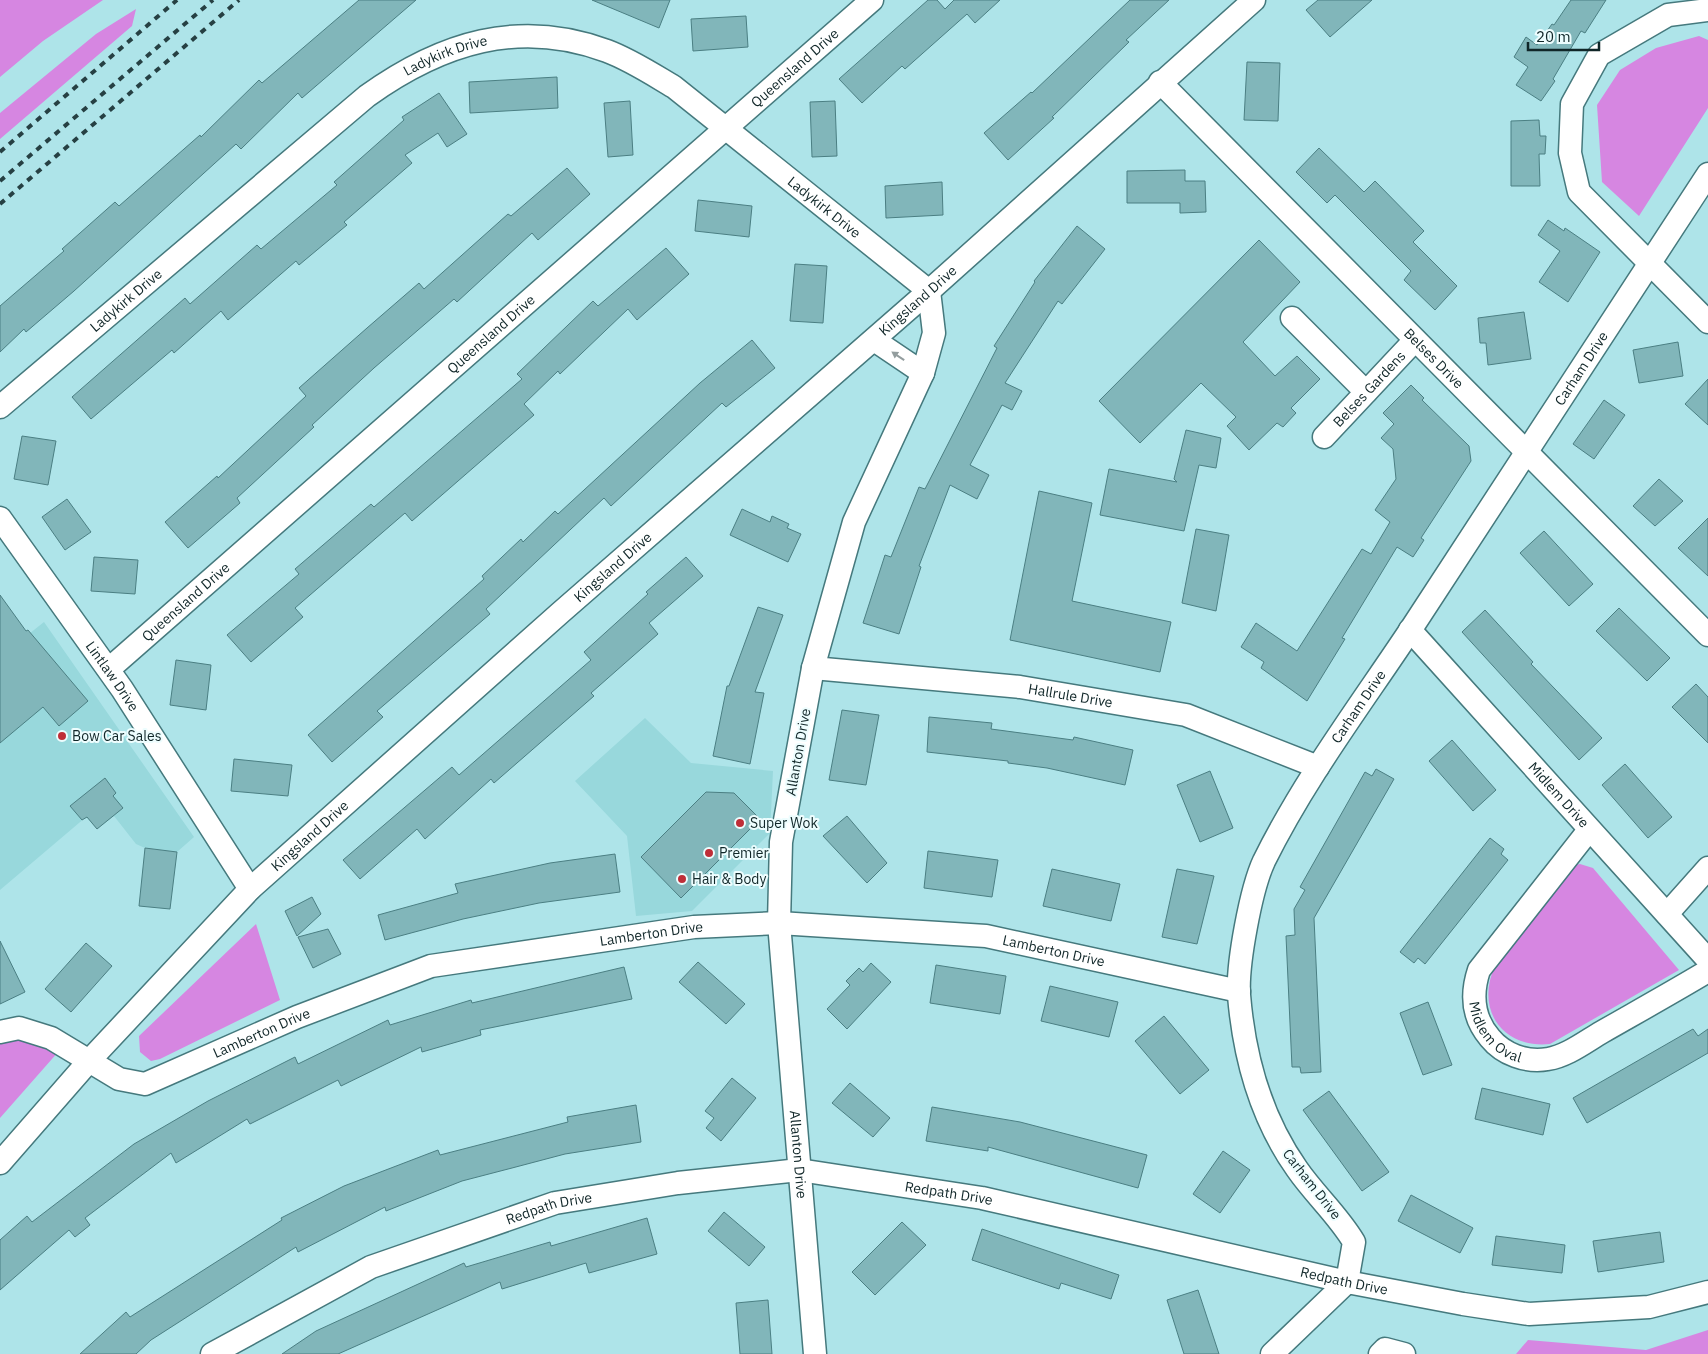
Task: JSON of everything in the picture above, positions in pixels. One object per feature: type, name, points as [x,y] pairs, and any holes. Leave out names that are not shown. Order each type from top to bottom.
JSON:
[{"type":"street","name":"Queensland Drive","points":[[109,669],[724,127],[872,0]]},
{"type":"street","name":"Kingsland Drive","points":[[0,1163],[89,1061],[250,889],[567,607],[874,340],[1160,82],[1254,0]]},
{"type":"street","points":[[1708,10],[1668,15],[1599,54],[1572,104],[1570,153],[1579,192],[1708,322]]},
{"type":"street","name":"Ladykirk Drive","points":[[0,407],[367,96],[396,75],[431,57],[465,45],[502,37],[537,35],[579,42],[608,51],[640,66],[674,87],[929,291]]},
{"type":"street","name":"Belses Drive","points":[[1160,82],[1708,635]]},
{"type":"street","name":"Carham Drive","points":[[1346,1282],[1354,1242],[1344,1225],[1298,1170],[1275,1134],[1258,1093],[1245,1038],[1239,991],[1247,921],[1263,864],[1318,767],[1410,630],[1708,174]]},
{"type":"street","name":"Allanton Drive","points":[[815,1354],[779,923],[781,842],[813,668],[854,522],[923,373],[934,333],[929,291]]},
{"type":"street","points":[[1292,318],[1366,392]]},
{"type":"street","points":[[874,340],[923,373]]},
{"type":"street","name":"Belses Gardens","points":[[1324,437],[1415,340]]},
{"type":"street","name":"Lintlaw Drive","points":[[0,518],[109,669],[250,889]]},
{"type":"street","name":"Midlem Drive","points":[[1410,630],[1708,960]]},
{"type":"street","name":"Hallrule Drive","points":[[813,668],[1020,687],[1186,715],[1318,767]]},
{"type":"street","name":"Midlem Oval","points":[[1589,830],[1479,970],[1474,995],[1475,1008],[1479,1020],[1489,1037],[1505,1051],[1518,1057],[1533,1060],[1561,1056],[1708,971]]},
{"type":"street","points":[[1668,914],[1708,868]]},
{"type":"street","name":"Lamberton Drive","points":[[0,1032],[19,1028],[51,1038],[120,1079],[145,1084],[297,1017],[431,966],[694,927],[779,923],[986,936],[1239,991]]},
{"type":"street","name":"Redpath Drive","points":[[212,1354],[371,1266],[555,1203],[678,1183],[799,1170],[982,1198],[1346,1282],[1463,1304],[1529,1314],[1649,1307],[1708,1292]]},
{"type":"street","points":[[1272,1354],[1346,1282]]},
{"type":"street","points":[[1380,1354],[1384,1349],[1404,1354]]},
{"type":"shaded area","points":[[0,0],[103,0],[43,41],[0,77]]},
{"type":"shaded area","points":[[136,9],[132,26],[0,139],[0,113],[96,34]]},
{"type":"shaded area","points":[[1699,36],[1708,40],[1708,108],[1639,216],[1602,182],[1597,105],[1620,70],[1656,48]]},
{"type":"shaded area","name":"Bow Car Sales","points":[[44,622],[194,837],[177,852],[145,848],[136,844],[114,816],[97,829],[86,817],[0,890],[0,657]]},
{"type":"shaded area","points":[[645,718],[691,763],[773,771],[770,833],[692,911],[636,916],[627,836],[575,781]]},
{"type":"shaded area","points":[[1580,864],[1593,868],[1679,970],[1550,1044],[1533,1044],[1518,1040],[1506,1033],[1497,1023],[1491,1011],[1488,997],[1495,966],[1575,865]]},
{"type":"shaded area","points":[[256,924],[280,1000],[160,1059],[151,1061],[140,1052],[139,1036]]},
{"type":"shaded area","points":[[12,1034],[59,1051],[0,1118],[0,1039]]},
{"type":"shaded area","points":[[1708,1330],[1708,1354],[1516,1354],[1528,1340],[1646,1350]]},
{"type":"building","points":[[359,0],[416,0],[302,98],[298,93],[241,149],[236,144],[74,291],[26,332],[24,329],[0,352],[0,306],[64,251],[62,249],[115,202],[119,206],[200,135],[201,137],[259,80],[262,83]]},
{"type":"building","points":[[592,0],[670,0],[659,28]]},
{"type":"building","points":[[928,0],[937,0],[945,9],[954,0],[1000,0],[975,23],[967,14],[905,69],[902,66],[862,103],[839,79]]},
{"type":"building","points":[[1130,0],[1169,0],[1126,40],[1129,42],[1052,117],[1054,118],[1008,160],[984,133],[1032,93]]},
{"type":"building","points":[[1318,0],[1372,0],[1330,37],[1306,10]]},
{"type":"building","points":[[1571,0],[1606,0],[1585,33],[1581,31],[1553,79],[1555,81],[1541,101],[1516,85],[1528,67],[1514,57],[1526,37],[1537,45],[1552,24],[1554,25]]},
{"type":"building","points":[[746,16],[748,47],[693,51],[691,19]]},
{"type":"building","points":[[1247,62],[1280,63],[1278,121],[1244,120]]},
{"type":"building","points":[[557,77],[558,108],[470,113],[469,82]]},
{"type":"building","points":[[439,93],[467,134],[447,147],[438,133],[405,155],[412,163],[344,222],[347,225],[299,265],[296,261],[228,320],[221,311],[174,353],[172,350],[91,419],[72,397],[185,298],[190,304],[257,245],[261,249],[337,185],[334,182],[404,120],[402,117]]},
{"type":"building","points":[[630,101],[633,155],[608,157],[604,103]]},
{"type":"building","points":[[835,101],[837,156],[812,157],[810,102]]},
{"type":"building","points":[[1539,120],[1540,136],[1546,136],[1545,154],[1539,154],[1540,186],[1511,186],[1511,121]]},
{"type":"building","points":[[1319,148],[1364,192],[1375,181],[1424,231],[1413,242],[1457,286],[1435,310],[1404,280],[1411,271],[1335,195],[1327,203],[1296,172]]},
{"type":"building","points":[[567,168],[590,194],[538,240],[532,233],[457,302],[454,299],[374,368],[237,498],[240,503],[188,548],[165,522],[217,476],[218,478],[306,396],[299,388],[367,328],[419,283],[424,289],[508,214],[511,216]]},
{"type":"building","points":[[1185,170],[1185,181],[1205,181],[1206,212],[1180,213],[1180,203],[1127,203],[1127,171]]},
{"type":"building","points":[[942,182],[943,215],[886,218],[885,186]]},
{"type":"building","points":[[698,200],[752,206],[749,237],[695,231]]},
{"type":"building","points":[[1548,220],[1564,231],[1565,228],[1600,252],[1568,302],[1539,282],[1560,251],[1538,235]]},
{"type":"building","points":[[1077,226],[1105,249],[1062,304],[1058,301],[1005,383],[1022,391],[1012,410],[1002,405],[970,465],[989,475],[977,499],[950,485],[919,566],[921,567],[899,634],[863,623],[885,555],[891,557],[919,487],[925,489],[997,348],[994,346],[1034,281]]},
{"type":"building","points":[[1259,240],[1300,282],[1243,342],[1275,376],[1297,356],[1320,379],[1291,408],[1296,413],[1283,427],[1277,423],[1249,450],[1227,426],[1236,417],[1201,383],[1140,443],[1099,401]]},
{"type":"building","points":[[666,248],[689,274],[637,320],[628,309],[560,374],[558,371],[524,404],[534,415],[412,521],[405,513],[295,608],[303,617],[251,662],[227,635],[299,574],[295,569],[371,504],[374,507],[522,379],[517,374],[593,301],[598,306]]},
{"type":"building","points":[[795,264],[827,266],[823,323],[790,321]]},
{"type":"building","points":[[1524,312],[1531,359],[1488,365],[1486,343],[1480,343],[1478,318]]},
{"type":"building","points":[[752,340],[775,368],[726,407],[722,403],[611,506],[604,498],[486,609],[490,614],[377,711],[383,717],[332,762],[308,735],[484,579],[482,576],[521,539],[523,542],[555,511],[558,514],[700,383]]},
{"type":"building","points":[[1678,342],[1683,376],[1639,383],[1633,350]]},
{"type":"building","points":[[1708,379],[1708,425],[1685,404]]},
{"type":"building","points":[[1411,385],[1424,398],[1422,400],[1469,446],[1471,461],[1421,538],[1424,540],[1413,557],[1397,547],[1342,638],[1345,639],[1307,701],[1261,668],[1264,662],[1241,647],[1256,623],[1297,651],[1362,549],[1371,554],[1390,522],[1375,510],[1396,479],[1393,449],[1381,438],[1394,424],[1383,413]]},
{"type":"building","points":[[1604,400],[1625,415],[1594,459],[1573,444]]},
{"type":"building","points":[[1186,430],[1221,438],[1216,468],[1199,465],[1184,531],[1100,515],[1109,469],[1177,482],[1174,479]]},
{"type":"building","points":[[22,436],[56,441],[48,485],[14,479]]},
{"type":"building","points":[[1659,479],[1683,501],[1655,526],[1633,506]]},
{"type":"building","points":[[1039,491],[1092,503],[1072,601],[1171,622],[1160,672],[1010,640]]},
{"type":"building","points":[[67,499],[91,532],[65,550],[42,517]]},
{"type":"building","points":[[742,509],[770,522],[772,516],[789,524],[787,528],[801,534],[788,562],[730,535]]},
{"type":"building","points":[[1708,518],[1708,576],[1678,548]]},
{"type":"building","points":[[1196,529],[1229,535],[1216,611],[1182,603]]},
{"type":"building","points":[[1544,531],[1593,584],[1569,606],[1520,553]]},
{"type":"building","points":[[94,557],[138,560],[135,594],[91,591]]},
{"type":"building","points":[[686,557],[703,576],[649,623],[658,634],[591,693],[594,696],[494,783],[491,779],[425,839],[417,829],[360,879],[343,860],[452,767],[459,775],[591,660],[584,652],[648,594],[646,592]]},
{"type":"building","points":[[0,595],[26,631],[28,630],[88,701],[59,726],[43,707],[0,743]]},
{"type":"building","points":[[758,607],[783,615],[755,692],[764,693],[750,764],[713,756],[727,686],[729,686]]},
{"type":"building","points":[[1619,608],[1670,658],[1647,681],[1596,631]]},
{"type":"building","points":[[1485,610],[1533,662],[1531,664],[1602,738],[1579,760],[1462,632]]},
{"type":"building","points":[[176,660],[211,665],[206,710],[170,705]]},
{"type":"building","points":[[1696,684],[1708,697],[1708,743],[1672,707]]},
{"type":"building","points":[[842,710],[879,715],[866,785],[829,780]]},
{"type":"building","points":[[929,717],[992,723],[991,729],[1073,740],[1074,737],[1133,750],[1125,785],[1047,768],[1008,763],[1008,761],[927,752]]},
{"type":"building","points":[[1452,740],[1496,790],[1473,811],[1429,761]]},
{"type":"building","points":[[234,759],[292,765],[288,796],[231,791]]},
{"type":"building","points":[[1625,764],[1672,817],[1648,838],[1602,785]]},
{"type":"building","points":[[1376,769],[1394,779],[1314,918],[1321,1072],[1301,1073],[1300,1067],[1292,1067],[1286,936],[1295,935],[1294,909],[1305,890],[1300,887],[1365,772],[1372,776]]},
{"type":"building","points":[[1210,771],[1233,828],[1200,842],[1177,785]]},
{"type":"building","points":[[105,778],[116,793],[113,796],[123,808],[97,829],[87,817],[82,820],[70,806]]},
{"type":"building","points":[[706,792],[734,793],[760,819],[681,898],[641,857]]},
{"type":"building","points":[[847,816],[887,863],[867,883],[823,836]]},
{"type":"building","points":[[1490,838],[1504,849],[1501,854],[1508,860],[1425,964],[1418,958],[1414,963],[1400,952]]},
{"type":"building","points":[[145,848],[177,852],[170,909],[139,906]]},
{"type":"building","points":[[928,851],[998,860],[992,897],[924,888]]},
{"type":"building","points":[[615,854],[620,892],[539,903],[463,919],[385,940],[378,915],[458,893],[455,884],[550,863]]},
{"type":"building","points":[[1052,869],[1120,884],[1111,921],[1043,906]]},
{"type":"building","points":[[1177,869],[1214,876],[1197,944],[1162,937]]},
{"type":"building","points":[[312,897],[321,914],[297,936],[285,911]]},
{"type":"building","points":[[328,929],[341,954],[313,968],[298,937]]},
{"type":"building","points":[[0,941],[25,992],[0,1004]]},
{"type":"building","points":[[86,943],[112,966],[71,1012],[45,989]]},
{"type":"building","points":[[698,962],[745,1004],[726,1024],[679,982]]},
{"type":"building","points":[[871,963],[891,982],[847,1029],[827,1009],[850,985],[846,981],[859,968],[863,972]]},
{"type":"building","points":[[936,965],[1006,976],[1000,1014],[930,1003]]},
{"type":"building","points":[[624,967],[632,999],[480,1030],[481,1035],[422,1052],[421,1047],[341,1086],[338,1080],[250,1124],[247,1119],[176,1163],[171,1153],[85,1218],[90,1225],[75,1237],[69,1230],[0,1290],[0,1240],[27,1216],[32,1222],[134,1144],[208,1101],[295,1057],[298,1064],[388,1020],[390,1025],[471,1000],[472,1003]]},
{"type":"building","points":[[1050,986],[1118,1002],[1109,1037],[1041,1021]]},
{"type":"building","points":[[1428,1002],[1452,1065],[1423,1075],[1400,1013]]},
{"type":"building","points":[[1164,1016],[1209,1070],[1180,1094],[1135,1041]]},
{"type":"building","points":[[1693,1029],[1698,1036],[1708,1029],[1708,1053],[1587,1123],[1573,1098]]},
{"type":"building","points":[[732,1078],[756,1098],[721,1141],[706,1128],[714,1118],[705,1111]]},
{"type":"building","points":[[850,1083],[890,1118],[873,1137],[832,1103]]},
{"type":"building","points":[[1482,1088],[1550,1104],[1543,1135],[1475,1119]]},
{"type":"building","points":[[1329,1091],[1389,1172],[1362,1191],[1303,1110]]},
{"type":"building","points":[[636,1105],[641,1142],[565,1154],[462,1181],[386,1211],[385,1207],[298,1252],[296,1247],[151,1340],[136,1354],[80,1354],[126,1312],[130,1317],[282,1220],[281,1218],[344,1186],[438,1150],[440,1155],[568,1122],[567,1117]]},
{"type":"building","points":[[932,1107],[1020,1122],[1147,1155],[1138,1188],[988,1147],[988,1151],[926,1141]]},
{"type":"building","points":[[1223,1151],[1250,1170],[1220,1213],[1193,1194]]},
{"type":"building","points":[[1411,1195],[1473,1228],[1460,1253],[1398,1221]]},
{"type":"building","points":[[724,1212],[765,1247],[749,1266],[708,1231]]},
{"type":"building","points":[[647,1218],[657,1254],[589,1273],[586,1263],[502,1289],[500,1282],[338,1354],[282,1354],[316,1331],[464,1263],[466,1267],[550,1242],[551,1246]]},
{"type":"building","points":[[902,1222],[926,1245],[875,1295],[852,1272]]},
{"type":"building","points":[[982,1229],[1119,1275],[1111,1299],[1061,1283],[1059,1289],[972,1260]]},
{"type":"building","points":[[1660,1232],[1664,1262],[1598,1272],[1593,1241]]},
{"type":"building","points":[[1496,1236],[1565,1245],[1562,1273],[1492,1265]]},
{"type":"building","points":[[1198,1290],[1219,1354],[1184,1354],[1167,1300]]},
{"type":"building","points":[[768,1300],[772,1354],[740,1354],[736,1303]]},
{"type":"railway","points":[[0,152],[177,0]]},
{"type":"railway","points":[[0,181],[213,0]]},
{"type":"railway","points":[[0,204],[239,0]]},
{"type":"place","name":"Bow Car Sales","points":[[62,736]]},
{"type":"place","name":"Super Wok","points":[[740,823]]},
{"type":"place","name":"Premier","points":[[709,853]]},
{"type":"place","name":"Hair & Body","points":[[682,879]]}]
